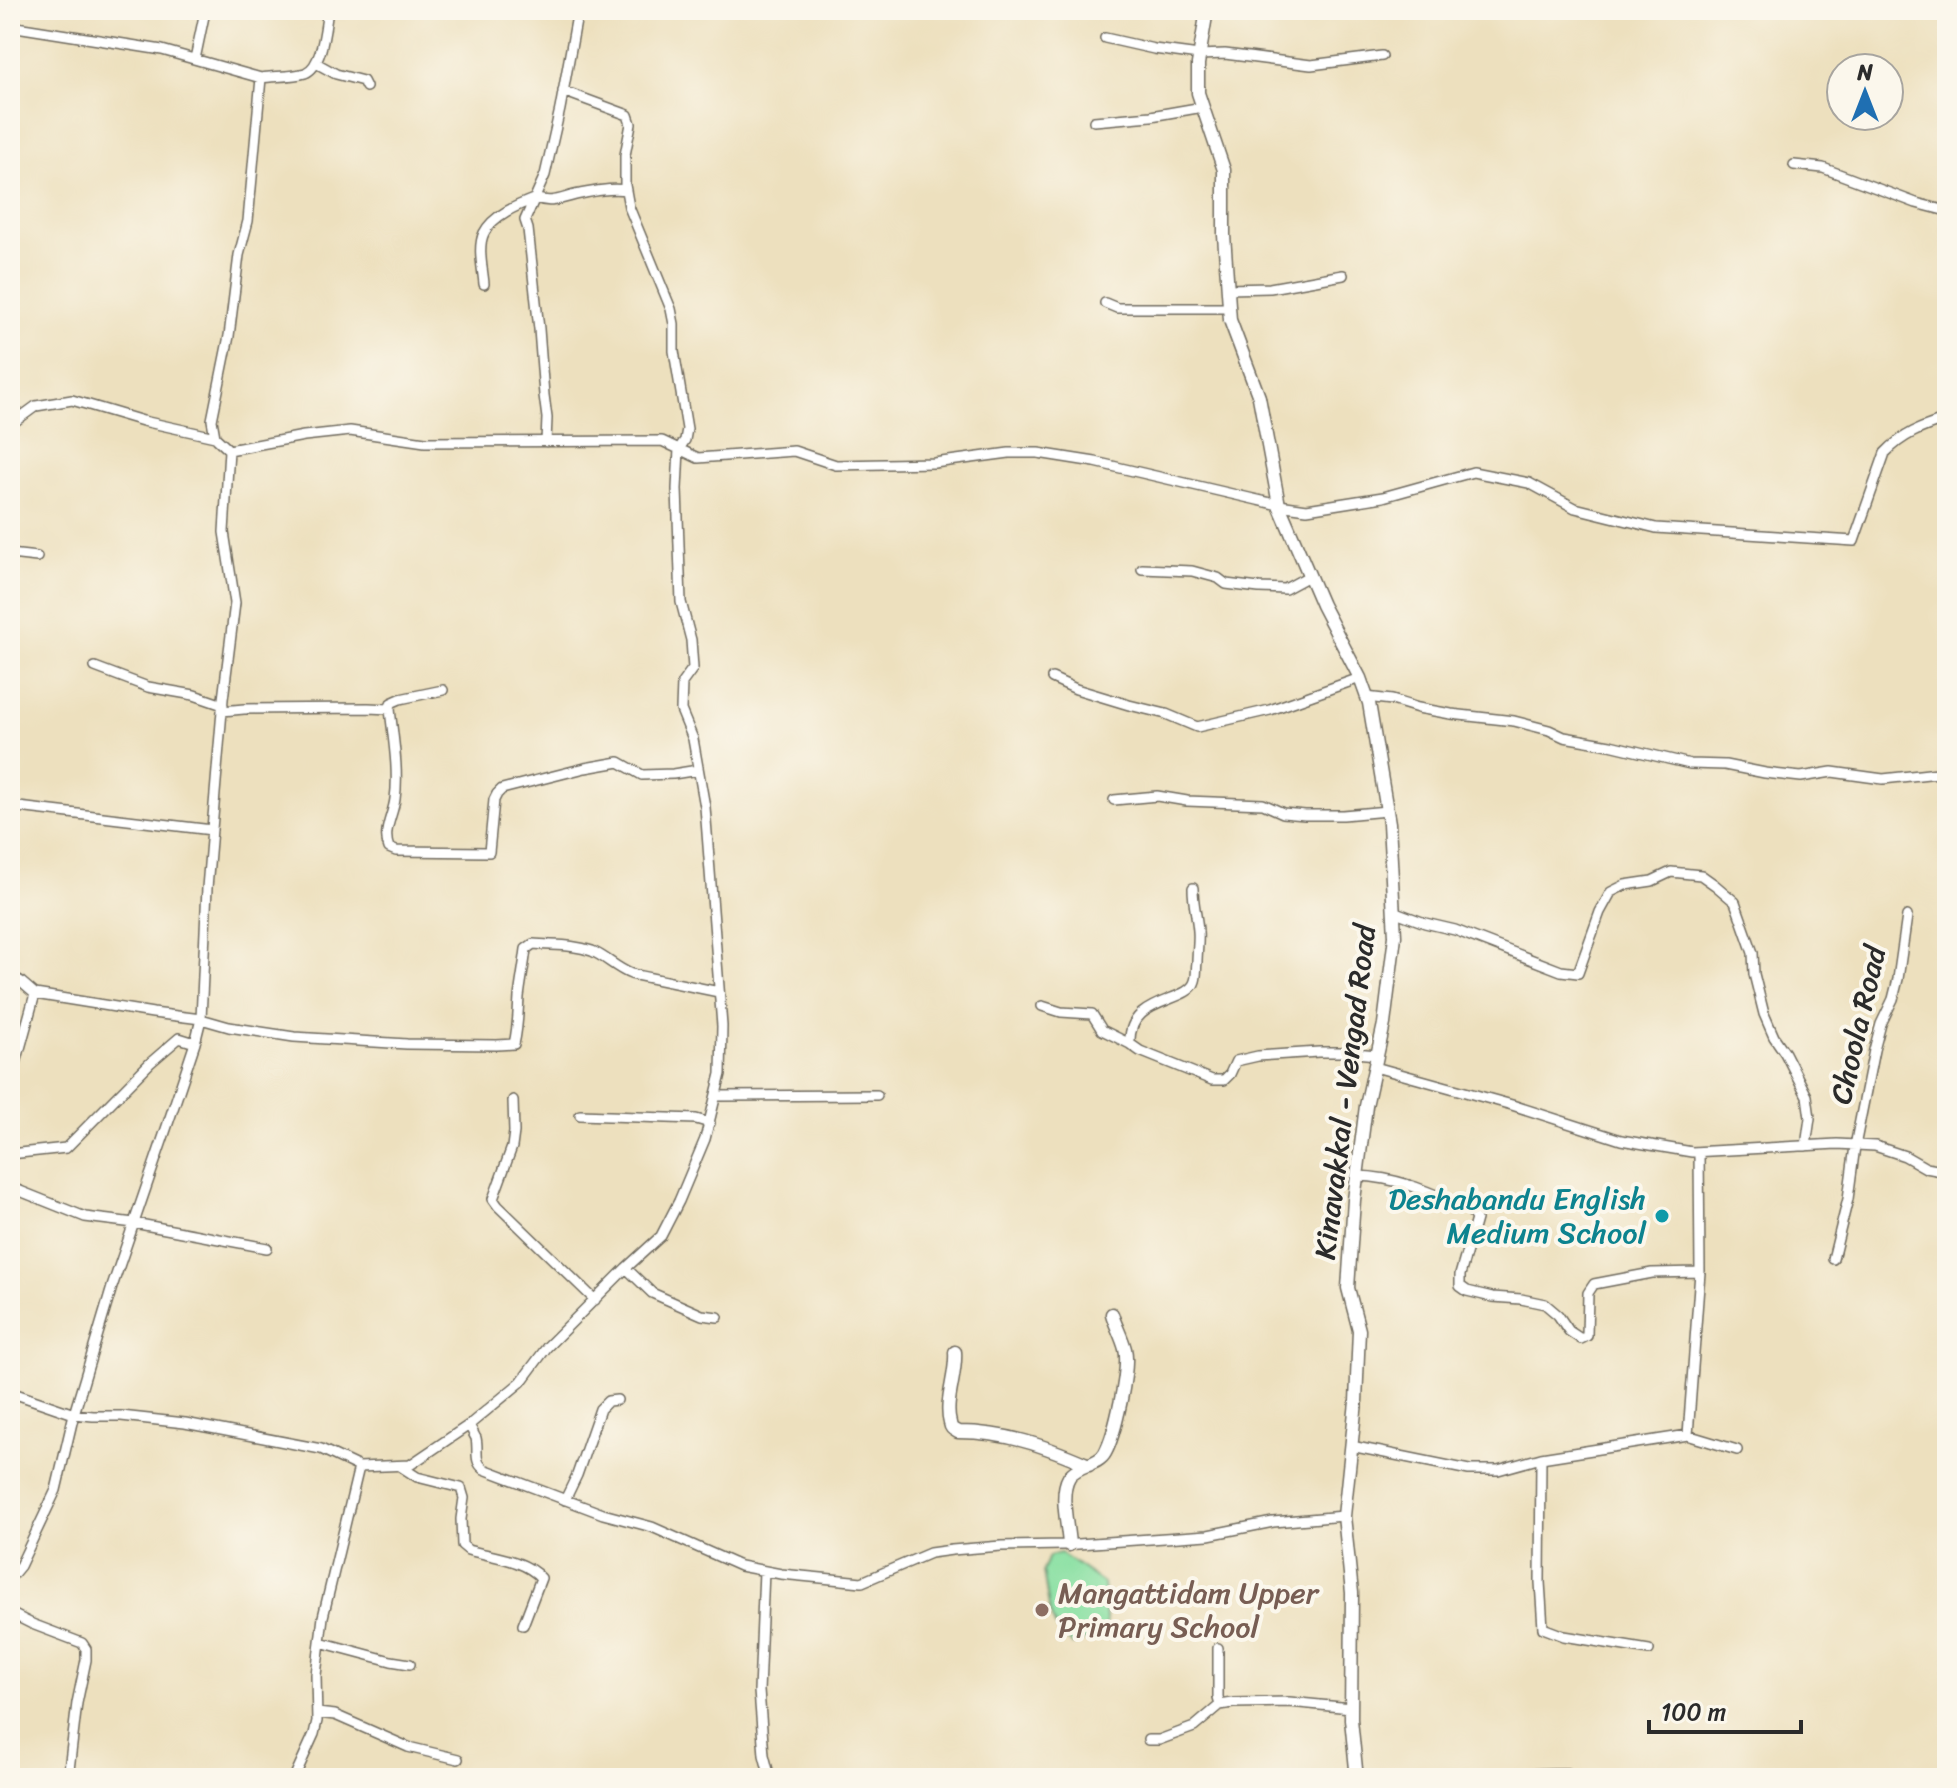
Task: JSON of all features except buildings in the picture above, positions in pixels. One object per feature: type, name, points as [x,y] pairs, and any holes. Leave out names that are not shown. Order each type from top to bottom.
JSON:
[{"type":"main road","name":"Kinavakkal - Vengad Road","points":[[1207,10],[1199,55],[1198,93],[1224,170],[1224,235],[1230,320],[1259,397],[1279,505],[1322,605],[1360,678],[1387,811],[1395,936],[1384,1024],[1366,1106],[1348,1288],[1359,1330],[1356,1402],[1344,1516],[1352,1593],[1351,1708],[1358,1778]]},
{"type":"main road","points":[[1069,1545],[1064,1509],[1069,1478],[1075,1470],[1104,1455],[1121,1397],[1126,1351],[1112,1314]]},
{"type":"main road","points":[[955,1352],[949,1411],[953,1430],[1031,1441],[1089,1465]]},
{"type":"street","points":[[10,26],[162,50],[261,78],[302,74],[313,68],[321,51],[328,10]]},
{"type":"street","points":[[546,442],[547,418],[539,329],[525,220],[545,175],[578,10]]},
{"type":"street","points":[[195,59],[204,16]]},
{"type":"street","points":[[1105,38],[1199,55],[1225,54],[1311,65],[1382,56]]},
{"type":"street","points":[[316,63],[336,74],[363,81],[366,87]]},
{"type":"street","points":[[215,437],[212,420],[229,336],[239,255],[248,221],[261,78]]},
{"type":"street","points":[[10,1392],[74,1414],[185,1423],[321,1449],[359,1467],[410,1465],[469,1425],[521,1382],[547,1347],[661,1236],[684,1191],[710,1123],[721,1074],[722,1026],[705,807],[693,739],[681,710],[682,683],[693,668],[691,640],[681,602],[677,489],[679,449],[687,429],[674,351],[671,309],[629,207],[625,155],[631,124],[628,115],[563,91]]},
{"type":"street","points":[[1094,121],[1203,107]]},
{"type":"street","points":[[1794,165],[1823,168],[1916,203],[1947,211]]},
{"type":"street","points":[[484,284],[483,234],[505,212],[536,198],[552,202],[576,194],[626,190]]},
{"type":"street","points":[[1228,289],[1270,288],[1343,275]]},
{"type":"street","points":[[1105,303],[1117,308],[1229,308]]},
{"type":"street","points":[[10,425],[36,406],[72,400],[143,421],[215,437],[229,450]]},
{"type":"street","points":[[229,450],[350,431],[425,442],[662,441],[698,458],[794,451],[836,465],[934,463],[1009,453],[1038,453],[1095,462],[1307,509],[1383,497],[1473,472],[1529,483],[1575,508],[1656,528],[1854,541],[1885,453],[1910,432],[1947,419]]},
{"type":"street","points":[[10,1578],[20,1566],[56,1490],[74,1414],[112,1287],[201,1019],[207,888],[222,708],[235,603],[224,532],[229,450]]},
{"type":"street","points":[[10,554],[37,557]]},
{"type":"street","points":[[1142,569],[1192,571],[1218,578],[1226,584],[1259,588],[1285,589],[1309,576]]},
{"type":"street","points":[[95,667],[148,687],[194,695],[222,708],[390,709]]},
{"type":"street","points":[[1052,678],[1076,689],[1174,716],[1197,727],[1270,710],[1360,678]]},
{"type":"street","points":[[443,690],[391,703],[396,797],[385,838],[389,848],[396,851],[489,852],[494,800],[502,789],[619,762],[642,775],[698,770]]},
{"type":"street","points":[[1366,697],[1451,714],[1514,721],[1564,737],[1690,764],[1725,765],[1801,777],[1832,772],[1883,779],[1947,772]]},
{"type":"street","points":[[1114,800],[1157,796],[1187,801],[1263,804],[1283,813],[1305,815],[1387,811]]},
{"type":"street","points":[[10,806],[212,830]]},
{"type":"street","points":[[1393,911],[1455,930],[1561,971],[1578,973],[1600,912],[1611,892],[1625,885],[1652,881],[1671,872],[1701,875],[1735,902],[1753,953],[1754,974],[1764,1014],[1807,1096],[1810,1118],[1806,1146]]},
{"type":"street","points":[[1130,1044],[1129,1033],[1137,1016],[1161,1001],[1189,990],[1195,983],[1198,931],[1193,888]]},
{"type":"street","name":"Choola Road","points":[[1833,1259],[1848,1199],[1874,1050],[1896,989],[1907,916]]},
{"type":"street","points":[[10,975],[35,994],[201,1019],[229,1027],[294,1037],[407,1044],[514,1044],[526,949],[533,944],[573,946],[594,952],[631,974],[719,992]]},
{"type":"street","points":[[10,1085],[35,994]]},
{"type":"street","points":[[1042,1006],[1061,1012],[1092,1014],[1102,1030],[1140,1051],[1212,1080],[1224,1080],[1236,1061],[1258,1056],[1344,1052],[1621,1140],[1692,1152],[1875,1146],[1905,1156],[1926,1168],[1945,1172],[1947,1154]]},
{"type":"street","points":[[10,1154],[66,1148],[179,1038],[195,1043]]},
{"type":"street","points":[[716,1096],[877,1095]]},
{"type":"street","points":[[513,1100],[512,1147],[493,1199],[595,1300]]},
{"type":"street","points":[[580,1115],[696,1119],[710,1123]]},
{"type":"street","points":[[1687,1435],[1700,1272],[1699,1152]]},
{"type":"street","points":[[1357,1176],[1375,1176],[1407,1183],[1470,1210],[1476,1219],[1460,1275],[1460,1286],[1467,1291],[1492,1297],[1545,1304],[1558,1315],[1569,1331],[1581,1339],[1587,1336],[1588,1293],[1594,1284],[1652,1273],[1700,1272]]},
{"type":"street","points":[[10,1187],[85,1217],[267,1248]]},
{"type":"street","points":[[626,1268],[652,1293],[702,1315],[718,1317]]},
{"type":"street","points":[[565,1500],[600,1409],[608,1401],[617,1400]]},
{"type":"street","points":[[469,1425],[476,1437],[479,1465],[510,1480],[603,1514],[652,1527],[740,1566],[781,1574],[862,1582],[930,1553],[982,1547],[1069,1545],[1208,1535],[1273,1522],[1344,1516]]},
{"type":"street","points":[[1351,1446],[1469,1470],[1498,1470],[1541,1458],[1687,1435],[1737,1450]]},
{"type":"street","points":[[1541,1458],[1540,1582],[1543,1628],[1564,1636],[1649,1650]]},
{"type":"street","points":[[398,1465],[417,1477],[461,1488],[464,1498],[462,1545],[468,1550],[525,1565],[541,1578],[523,1625]]},
{"type":"street","points":[[294,1778],[314,1734],[316,1675],[323,1617],[359,1467]]},
{"type":"street","points":[[764,1571],[759,1691],[764,1755],[770,1778]]},
{"type":"street","points":[[10,1613],[82,1643],[86,1649],[68,1778]]},
{"type":"street","points":[[320,1642],[410,1664]]},
{"type":"street","points":[[1218,1648],[1220,1705]]},
{"type":"street","points":[[1148,1740],[1159,1740],[1194,1727],[1220,1705],[1289,1702],[1351,1708]]},
{"type":"street","points":[[317,1713],[335,1715],[408,1747],[458,1759]]},
{"type":"street","points":[[1444,1778],[1553,1773],[1582,1778]]},
{"type":"street","points":[[1924,1778],[1947,1776]]},
{"type":"green space","points":[[1060,1553],[1103,1583],[1107,1630],[1073,1645],[1056,1629],[1043,1571],[1049,1556]]},
{"type":"place","name":"Deshabandu English Medium School","points":[[1662,1216]]},
{"type":"place","name":"Mangattidam Upper Primary School","points":[[1042,1610]]}]
